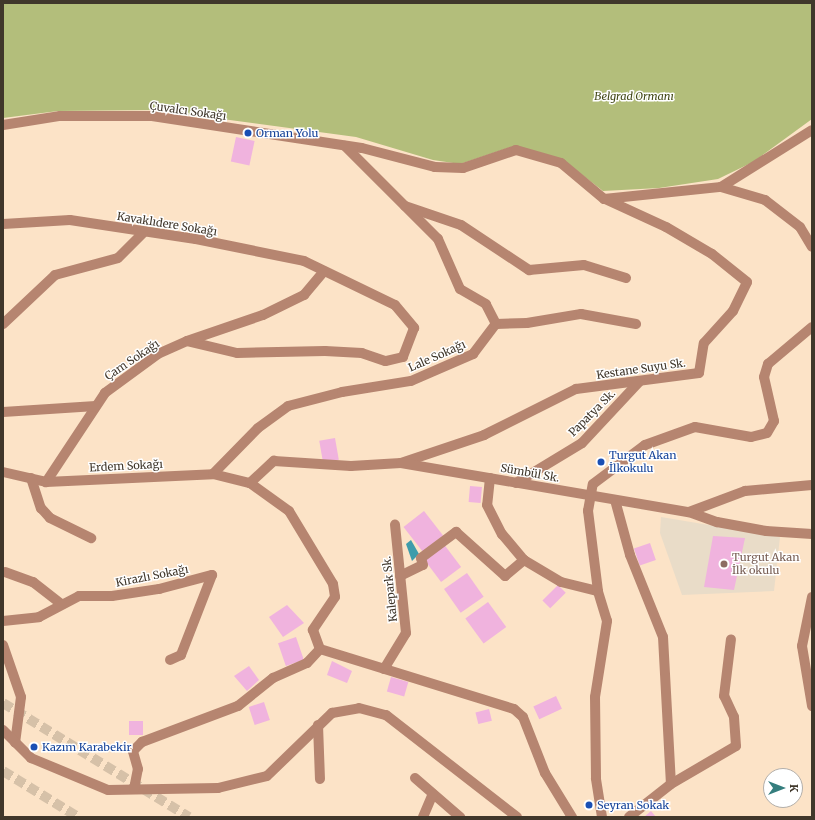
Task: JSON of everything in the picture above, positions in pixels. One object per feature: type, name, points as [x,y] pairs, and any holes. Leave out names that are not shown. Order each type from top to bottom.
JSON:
[{"type":"street","name":"Çuvalcı Sokağı","points":[[3,125],[60,116],[152,116],[345,146],[435,167],[463,168],[516,150],[561,163],[604,199]]},
{"type":"street","points":[[604,199],[721,186],[808,136],[812,130]]},
{"type":"street","points":[[345,146],[401,204],[438,239],[460,289],[486,304],[496,324],[527,323],[581,314],[636,324]]},
{"type":"street","points":[[721,186],[765,200],[800,227],[812,247]]},
{"type":"street","name":"Kestane Suyu Sk.","points":[[401,463],[484,435],[576,389],[699,373],[704,344],[733,311],[747,282],[712,254],[666,226],[604,199]]},
{"type":"street","points":[[401,204],[461,225],[529,270],[584,265],[626,278]]},
{"type":"street","name":"Kavaklıdere Sokağı","points":[[3,224],[70,220],[143,233],[196,239],[304,261],[395,304],[414,328],[403,357],[385,361],[362,353],[325,351],[237,353],[187,341]]},
{"type":"street","points":[[3,324],[55,275],[118,258],[143,233]]},
{"type":"street","name":"Çam Sokağı","points":[[46,482],[105,393],[158,354],[187,341],[263,315],[304,295],[324,271]]},
{"type":"street","name":"Lale Sokağı","points":[[213,474],[258,428],[288,406],[342,392],[412,381],[473,354],[496,324]]},
{"type":"street","points":[[602,817],[596,778],[595,697],[607,621],[598,591],[588,511],[593,484],[645,445],[695,427],[751,437],[767,433],[774,421],[764,377],[768,364],[812,327]]},
{"type":"street","name":"Papatya Sk.","points":[[516,483],[582,443],[640,381]]},
{"type":"street","points":[[3,412],[96,406]]},
{"type":"street","name":"Sümbül Sk.","points":[[250,483],[274,461],[351,466],[401,463],[688,512],[717,522],[766,531],[812,534]]},
{"type":"street","name":"Erdem Sokağı","points":[[3,472],[46,482],[213,474],[250,483]]},
{"type":"street","points":[[30,478],[41,508],[50,518],[90,538]]},
{"type":"street","points":[[490,478],[487,505],[502,534],[524,560],[561,582],[598,591]]},
{"type":"street","points":[[250,483],[289,511],[333,584],[335,597],[313,630],[320,649]]},
{"type":"street","points":[[688,512],[745,491],[812,485]]},
{"type":"street","points":[[616,500],[630,555],[663,637],[671,784]]},
{"type":"street","name":"Kalepark Sk.","points":[[384,669],[406,633],[395,524]]},
{"type":"street","points":[[400,576],[423,565],[421,558],[456,532],[505,576],[524,560]]},
{"type":"street","points":[[5,572],[33,582],[54,594],[60,602]]},
{"type":"street","name":"Kirazlı Sokağı","points":[[3,621],[39,617],[60,602],[79,596],[112,596],[159,589],[212,575],[181,656],[170,660]]},
{"type":"street","points":[[812,597],[802,646],[812,706]]},
{"type":"street","points":[[629,817],[671,784],[736,746],[734,717],[724,696],[731,639]]},
{"type":"street","points":[[3,645],[21,697],[15,743]]},
{"type":"street","points":[[320,649],[514,709],[523,718],[545,773],[572,817]]},
{"type":"street","points":[[134,789],[138,769],[133,751],[142,742],[238,706],[273,678],[307,662],[320,649]]},
{"type":"street","points":[[3,730],[31,758],[108,790],[218,788],[267,776],[332,713],[359,708],[386,715],[517,817]]},
{"type":"street","points":[[318,725],[320,779]]},
{"type":"street","points":[[415,778],[460,817]]},
{"type":"street","points":[[423,817],[433,794]]},
{"type":"shaded area","name":"Turgut Akan İlk okulu","points":[[661,517],[780,537],[774,591],[682,595],[660,533]]},
{"type":"green space","name":"Belgrad Ormanı","points":[[3,3],[812,3],[812,119],[753,162],[718,179],[659,188],[603,191],[563,160],[514,146],[460,164],[433,160],[356,137],[155,110],[58,111],[3,118]]},
{"type":"water","points":[[411,540],[419,554],[412,561],[406,544]]},
{"type":"building","points":[[236,137],[255,141],[249,165],[231,161]]},
{"type":"building","points":[[335,438],[339,460],[323,462],[319,441]]},
{"type":"building","points":[[470,486],[482,487],[481,503],[469,502]]},
{"type":"building","points":[[424,511],[443,535],[423,551],[404,527]]},
{"type":"building","points":[[713,536],[745,538],[734,590],[704,587]]},
{"type":"building","points":[[443,543],[461,567],[441,582],[423,558]]},
{"type":"building","points":[[650,543],[656,560],[640,566],[634,549]]},
{"type":"building","points":[[467,573],[484,597],[461,613],[444,589]]},
{"type":"building","points":[[558,585],[566,593],[550,608],[542,601]]},
{"type":"building","points":[[488,602],[506,627],[484,644],[465,618]]},
{"type":"building","points":[[287,605],[304,623],[283,637],[269,617]]},
{"type":"building","points":[[296,637],[304,660],[286,666],[278,643]]},
{"type":"building","points":[[332,661],[352,671],[347,683],[327,675]]},
{"type":"building","points":[[249,666],[259,680],[247,691],[234,676]]},
{"type":"building","points":[[391,677],[408,682],[404,696],[387,691]]},
{"type":"building","points":[[556,696],[562,709],[539,719],[533,707]]},
{"type":"building","points":[[264,702],[270,720],[255,725],[249,707]]},
{"type":"building","points":[[489,709],[492,721],[478,724],[475,712]]},
{"type":"building","points":[[129,721],[143,721],[143,735],[129,735]]},
{"type":"building","points":[[651,811],[656,817],[644,817]]},
{"type":"tunnel","points":[[3,703],[189,817]]},
{"type":"tunnel","points":[[3,771],[78,817]]},
{"type":"place","name":"Orman Yolu","points":[[248,133]]},
{"type":"place","name":"Turgut Akan İlkokulu","points":[[601,462]]},
{"type":"place","name":"Turgut Akan İlk okulu","points":[[724,564]]},
{"type":"place","name":"Kazım Karabekir","points":[[34,747]]},
{"type":"place","name":"Seyran Sokak","points":[[589,805]]}]
